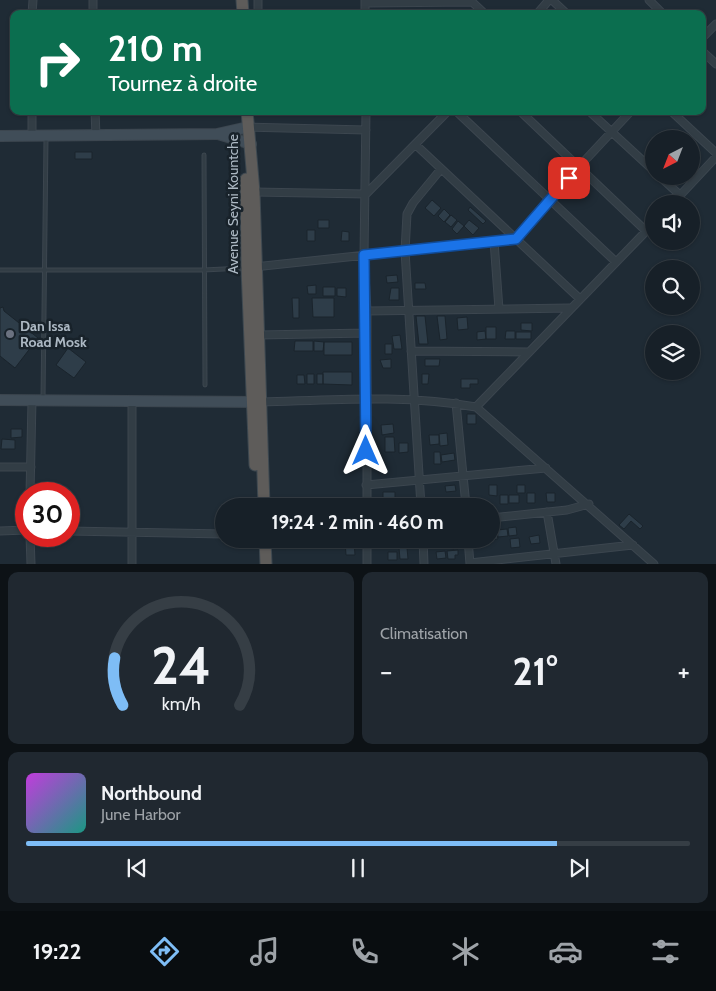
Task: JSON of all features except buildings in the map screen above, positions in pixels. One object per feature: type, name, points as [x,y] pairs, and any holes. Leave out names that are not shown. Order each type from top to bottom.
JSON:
[{"type":"highway","name":"Avenue Seyni Kountche","points":[[247,115],[251,268],[264,498]]},
{"type":"highway","name":"Avenue Seyni Kountche","points":[[248,143],[254,192],[251,268],[259,335],[257,498]]},
{"type":"highway","points":[[258,548],[259,564]]},
{"type":"highway","points":[[265,548],[266,564]]},
{"type":"main road","points":[[0,136],[217,134],[248,127]]},
{"type":"main road","points":[[217,134],[248,143]]},
{"type":"main road","points":[[0,400],[258,402]]},
{"type":"street","points":[[541,10],[550,0],[562,10]]},
{"type":"street","points":[[649,0],[659,10]]},
{"type":"street","points":[[365,1],[471,1],[481,10]]},
{"type":"street","points":[[706,34],[716,24]]},
{"type":"street","points":[[706,55],[716,64]]},
{"type":"street","points":[[32,115],[32,136]]},
{"type":"street","points":[[95,115],[96,136]]},
{"type":"street","points":[[366,115],[364,255],[367,311],[367,498]]},
{"type":"street","points":[[254,192],[366,194],[444,115]]},
{"type":"street","points":[[460,115],[616,262]]},
{"type":"street","points":[[524,115],[645,230]]},
{"type":"street","points":[[593,115],[645,163]]},
{"type":"street","points":[[251,268],[516,239],[549,199],[627,115]]},
{"type":"street","points":[[669,185],[680,195],[716,155],[675,115]]},
{"type":"street","points":[[248,127],[366,130]]},
{"type":"street","points":[[416,145],[580,299]]},
{"type":"street","points":[[420,498],[405,251],[407,214],[412,203],[441,169]]},
{"type":"street","points":[[476,407],[569,308],[645,232]]},
{"type":"street","points":[[494,241],[499,309]]},
{"type":"street","points":[[367,311],[569,308]]},
{"type":"street","points":[[259,335],[367,333]]},
{"type":"street","points":[[411,351],[528,352]]},
{"type":"street","points":[[30,482],[38,400]]},
{"type":"street","points":[[132,400],[132,564]]},
{"type":"street","points":[[258,402],[366,400],[456,404],[476,407],[589,504],[654,564]]},
{"type":"street","points":[[456,404],[465,476],[466,498]]},
{"type":"street","points":[[0,467],[31,467]]},
{"type":"street","points":[[366,485],[546,468]]},
{"type":"street","points":[[500,517],[547,512],[589,504]]},
{"type":"street","points":[[547,512],[556,564]]},
{"type":"street","points":[[0,531],[15,530]]},
{"type":"street","points":[[80,532],[132,534],[215,534]]},
{"type":"street","points":[[469,548],[470,563],[633,545]]},
{"type":"street","points":[[30,547],[31,564]]},
{"type":"street","points":[[367,548],[367,564]]},
{"type":"street","points":[[423,548],[424,564]]},
{"type":"lane","points":[[38,400],[44,270],[46,136]]},
{"type":"lane","points":[[204,155],[205,385]]},
{"type":"lane","points":[[0,270],[204,270],[251,268]]},
{"type":"place","name":"Dan Issa Road Mosk","points":[[10,334]]},
{"type":"route","points":[[366,451],[367,311],[364,255],[516,239],[569,178]]}]
